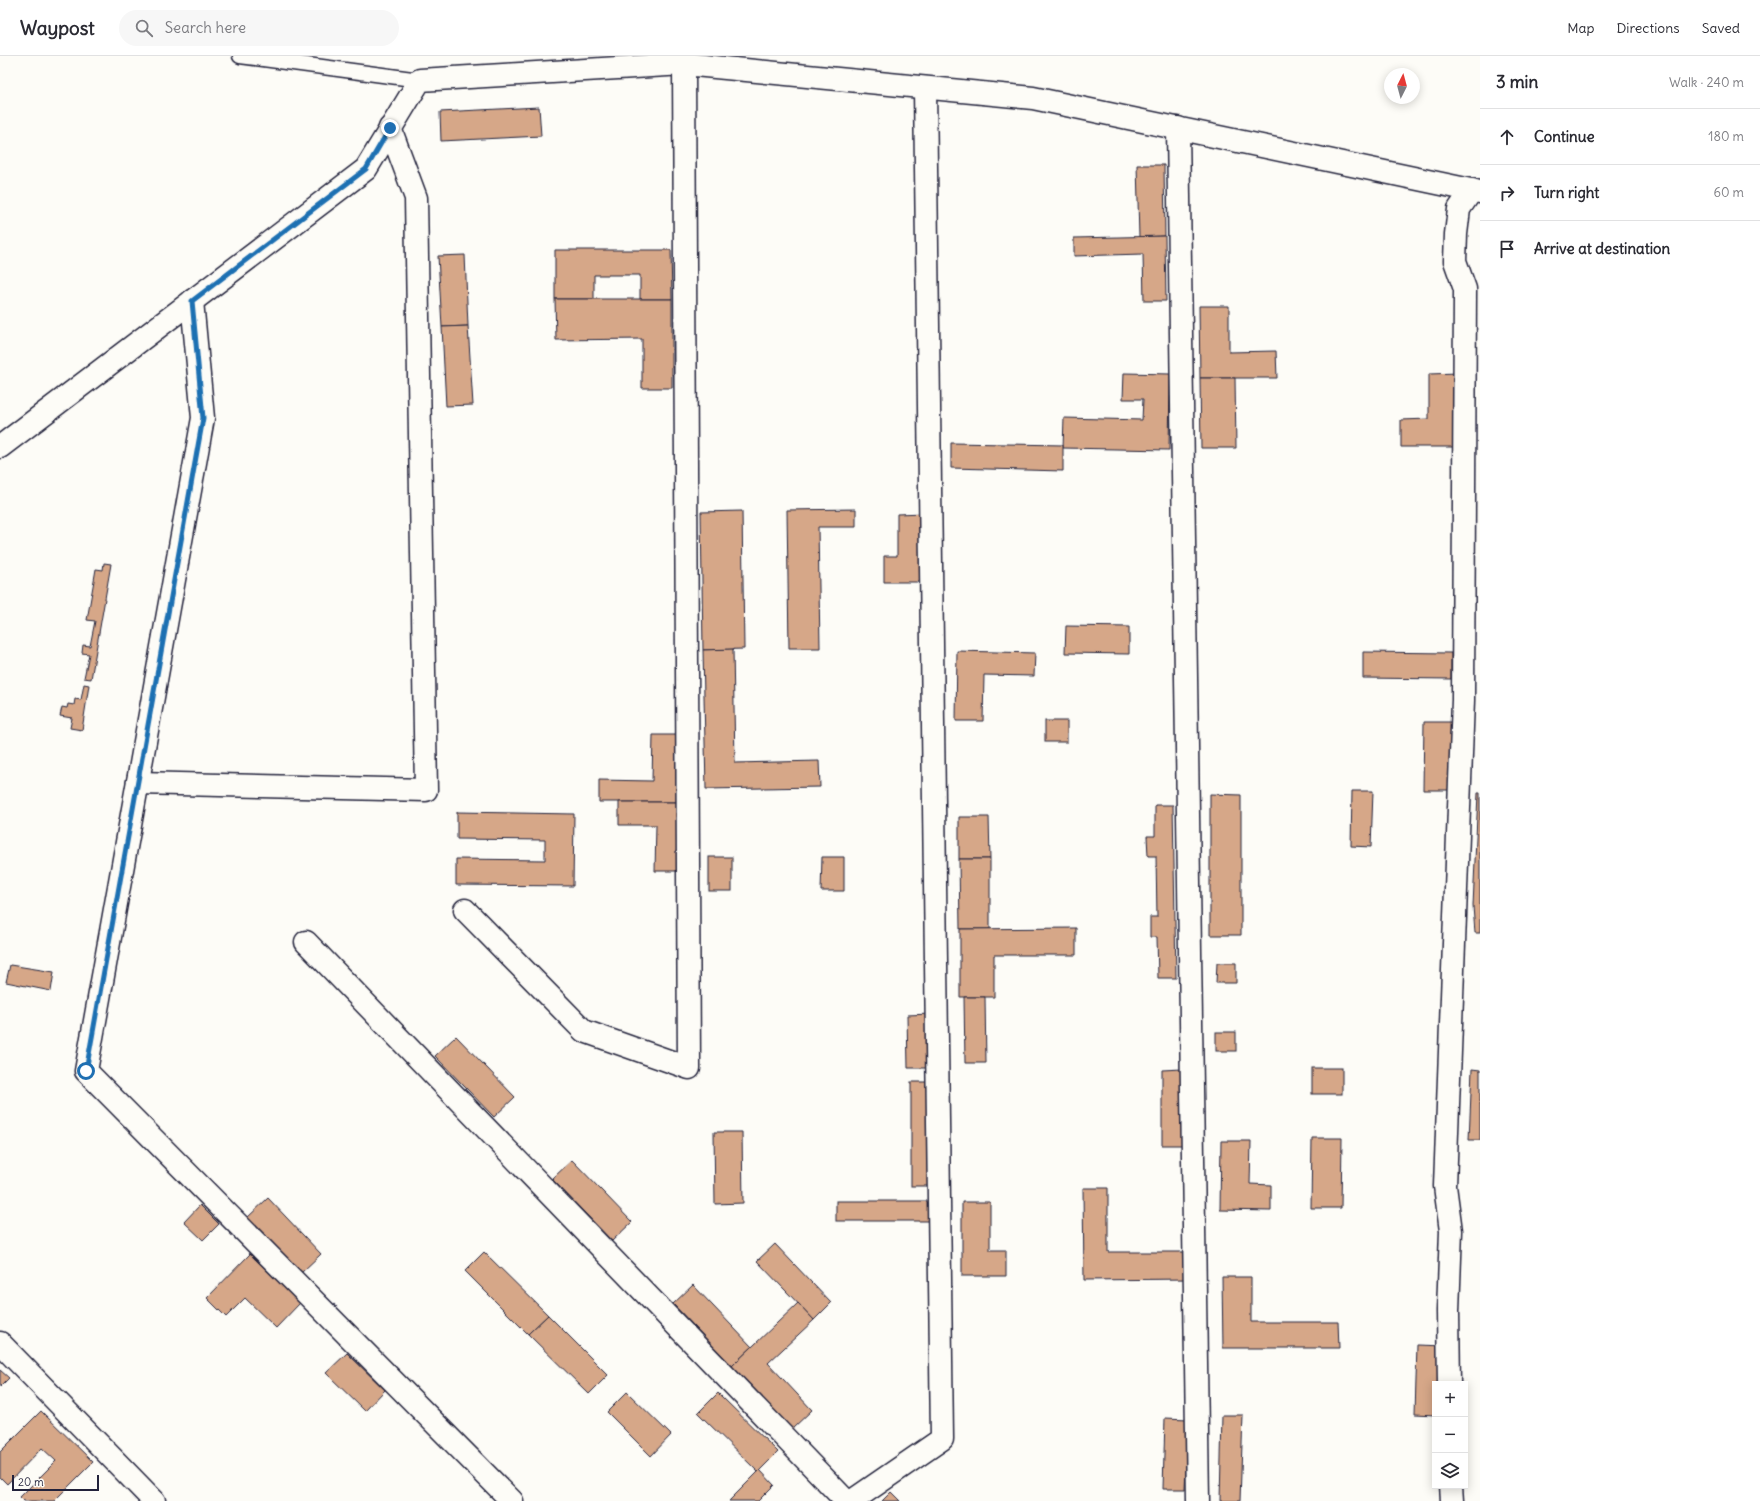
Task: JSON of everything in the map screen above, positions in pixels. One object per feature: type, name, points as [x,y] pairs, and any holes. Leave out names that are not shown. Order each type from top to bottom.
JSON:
[{"type":"street","points":[[464,910],[584,1031],[689,1068],[684,64]]},
{"type":"street","points":[[0,447],[366,169],[420,80],[684,64],[1033,98],[1476,191]]},
{"type":"street","points":[[852,1501],[942,1439],[925,88]]},
{"type":"street","points":[[138,783],[426,790],[416,198],[390,128]]},
{"type":"street","points":[[1178,128],[1198,1501]]},
{"type":"street","points":[[1450,1381],[1448,1311],[1451,1231],[1445,1186],[1463,700],[1465,289],[1455,261],[1459,209],[1476,191]]},
{"type":"street","points":[[192,301],[203,418],[86,1071],[512,1501]]},
{"type":"street","points":[[306,942],[846,1501]]},
{"type":"street","points":[[0,1343],[154,1501]]},
{"type":"street","points":[[1451,1489],[1452,1501]]},
{"type":"lane","points":[[240,56],[420,80]]},
{"type":"building","points":[[539,107],[541,136],[441,141],[440,112]]},
{"type":"building","points":[[1137,165],[1164,165],[1165,236],[1139,237]]},
{"type":"building","points":[[1165,236],[1166,301],[1144,301],[1143,254],[1074,256],[1074,238]]},
{"type":"building","points":[[555,250],[671,250],[672,299],[640,299],[640,275],[594,275],[594,299],[555,299]]},
{"type":"building","points":[[465,255],[468,326],[442,327],[438,256]]},
{"type":"building","points":[[555,299],[672,299],[672,388],[642,388],[642,339],[556,340]]},
{"type":"building","points":[[1199,306],[1229,306],[1229,352],[1276,351],[1277,378],[1200,378]]},
{"type":"building","points":[[468,326],[473,405],[446,406],[442,327]]},
{"type":"building","points":[[1124,373],[1170,374],[1169,450],[1063,448],[1064,418],[1142,420],[1143,399],[1123,399]]},
{"type":"building","points":[[1458,373],[1459,447],[1401,447],[1401,420],[1429,419],[1429,374]]},
{"type":"building","points":[[1200,378],[1235,378],[1236,448],[1201,448]]},
{"type":"building","points":[[951,443],[1063,445],[1063,471],[951,468]]},
{"type":"building","points":[[856,509],[856,527],[818,527],[820,648],[789,648],[787,510]]},
{"type":"building","points":[[742,511],[744,649],[703,650],[701,512]]},
{"type":"building","points":[[925,513],[926,582],[884,582],[884,556],[897,556],[897,514]]},
{"type":"building","points":[[104,563],[111,564],[91,679],[84,678],[89,654],[82,653],[83,645],[90,646],[95,621],[87,620],[96,569],[103,570]]},
{"type":"building","points":[[1066,626],[1129,627],[1129,654],[1065,653]]},
{"type":"building","points":[[733,649],[735,763],[819,761],[820,787],[706,789],[703,650]]},
{"type":"building","points":[[957,651],[1035,653],[1034,676],[984,675],[983,721],[956,721]]},
{"type":"building","points":[[1363,652],[1451,653],[1451,679],[1363,678]]},
{"type":"building","points":[[84,684],[89,685],[82,730],[70,728],[72,718],[60,716],[62,707],[67,708],[68,704],[74,705],[75,699],[81,700]]},
{"type":"building","points":[[1045,721],[1067,721],[1067,742],[1045,742]]},
{"type":"building","points":[[1424,722],[1452,722],[1452,790],[1423,790]]},
{"type":"building","points":[[653,735],[680,735],[679,802],[599,802],[599,780],[652,781]]},
{"type":"building","points":[[1352,791],[1373,791],[1371,847],[1351,846]]},
{"type":"building","points":[[1478,793],[1480,793],[1480,933],[1475,933],[1473,906]]},
{"type":"building","points":[[1210,794],[1241,795],[1241,935],[1210,935]]},
{"type":"building","points":[[619,802],[679,802],[679,871],[655,871],[656,825],[619,825]]},
{"type":"building","points":[[1155,805],[1173,805],[1176,978],[1158,978],[1157,937],[1150,937],[1150,917],[1157,917],[1156,856],[1148,856],[1147,836],[1155,836]]},
{"type":"building","points":[[457,812],[574,814],[573,886],[456,885],[456,859],[545,860],[545,840],[457,839]]},
{"type":"building","points":[[959,817],[989,817],[990,859],[959,859]]},
{"type":"building","points":[[709,857],[732,857],[732,891],[709,891]]},
{"type":"building","points":[[822,857],[844,857],[844,891],[821,891]]},
{"type":"building","points":[[959,859],[990,859],[990,929],[960,929]]},
{"type":"building","points":[[1076,928],[1076,955],[994,955],[994,997],[960,997],[960,929]]},
{"type":"building","points":[[1217,963],[1236,963],[1236,983],[1216,983]]},
{"type":"building","points":[[10,965],[54,972],[51,991],[6,982]]},
{"type":"building","points":[[964,997],[985,997],[986,1063],[965,1063]]},
{"type":"building","points":[[931,1014],[931,1068],[908,1068],[907,1015]]},
{"type":"building","points":[[1216,1032],[1236,1032],[1236,1051],[1216,1051]]},
{"type":"building","points":[[456,1036],[515,1097],[494,1117],[435,1056]]},
{"type":"building","points":[[1312,1068],[1342,1068],[1342,1094],[1312,1094]]},
{"type":"building","points":[[1182,1069],[1182,1145],[1162,1145],[1162,1070]]},
{"type":"building","points":[[1472,1069],[1480,1070],[1480,1140],[1469,1140]]},
{"type":"building","points":[[911,1082],[933,1082],[933,1186],[911,1186]]},
{"type":"building","points":[[714,1132],[742,1132],[743,1203],[715,1204]]},
{"type":"building","points":[[1312,1138],[1342,1138],[1341,1208],[1311,1208]]},
{"type":"building","points":[[1221,1141],[1251,1141],[1250,1184],[1271,1185],[1271,1211],[1220,1210]]},
{"type":"building","points":[[572,1160],[632,1222],[612,1241],[552,1179]]},
{"type":"building","points":[[1083,1188],[1108,1188],[1108,1252],[1189,1252],[1189,1279],[1084,1280]]},
{"type":"building","points":[[268,1198],[321,1254],[301,1273],[247,1218]]},
{"type":"building","points":[[836,1201],[934,1201],[934,1221],[836,1221]]},
{"type":"building","points":[[962,1202],[990,1202],[990,1250],[1006,1250],[1006,1276],[962,1276]]},
{"type":"building","points":[[200,1205],[219,1224],[203,1240],[184,1222]]},
{"type":"building","points":[[775,1244],[831,1303],[814,1320],[757,1261]]},
{"type":"building","points":[[484,1252],[548,1315],[528,1334],[465,1271]]},
{"type":"building","points":[[250,1254],[300,1303],[276,1328],[245,1298],[226,1317],[207,1298]]},
{"type":"building","points":[[1222,1277],[1251,1277],[1251,1322],[1338,1322],[1339,1348],[1223,1348]]},
{"type":"building","points":[[693,1285],[752,1347],[732,1366],[673,1304]]},
{"type":"building","points":[[798,1303],[814,1320],[768,1363],[812,1410],[792,1429],[732,1366]]},
{"type":"building","points":[[548,1315],[608,1375],[589,1394],[528,1334]]},
{"type":"building","points":[[1417,1345],[1446,1346],[1445,1381],[1432,1381],[1432,1415],[1415,1414]]},
{"type":"building","points":[[347,1353],[385,1390],[365,1411],[326,1373]]},
{"type":"building","points":[[0,1370],[9,1378],[0,1387]]},
{"type":"building","points":[[627,1392],[671,1435],[651,1456],[607,1412]]},
{"type":"building","points":[[718,1393],[778,1452],[758,1472],[698,1413]]},
{"type":"building","points":[[41,1411],[93,1462],[54,1501],[24,1501],[20,1497],[56,1461],[42,1448],[7,1484],[0,1477],[0,1452]]},
{"type":"building","points":[[1222,1415],[1243,1415],[1240,1501],[1220,1501]]},
{"type":"building","points":[[1165,1418],[1188,1419],[1185,1489],[1163,1489]]},
{"type":"building","points":[[760,1470],[774,1485],[758,1501],[729,1501]]},
{"type":"building","points":[[891,1492],[900,1501],[882,1501]]},
{"type":"route","points":[[86,1071],[203,418],[192,301],[366,169],[390,128]]}]
